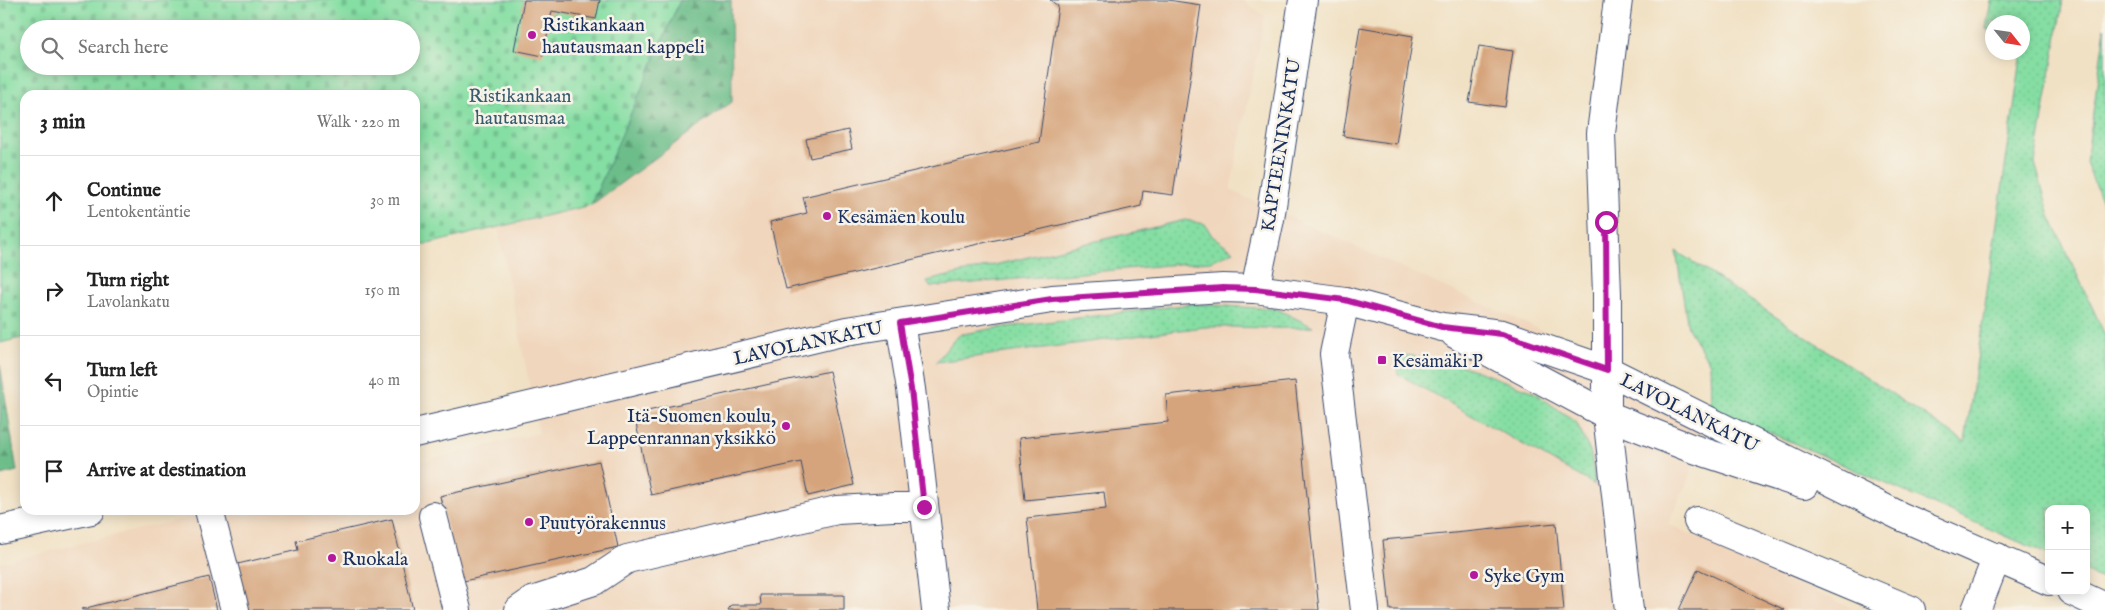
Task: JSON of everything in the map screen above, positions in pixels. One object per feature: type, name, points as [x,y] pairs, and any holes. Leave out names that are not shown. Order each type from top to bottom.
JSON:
[{"type":"main road","points":[[1618,0],[1601,133],[1607,267],[1607,415],[1629,610]]},
{"type":"main road","name":"KAPTEENINKATU","points":[[1255,289],[1270,219],[1300,1]]},
{"type":"main road","name":"LAVOLANKATU","points":[[420,432],[846,331],[1052,299],[1223,288],[1255,289],[1345,300],[1442,327],[1502,334],[1607,370],[1698,418],[1900,516],[2045,579]]},
{"type":"main road","points":[[1345,300],[1334,354],[1365,610]]},
{"type":"main road","points":[[900,323],[911,389],[936,610]]},
{"type":"main road","name":"LAVOLANKATU","points":[[1442,327],[1504,362],[1607,415],[1688,447],[1900,516]]},
{"type":"main road","points":[[519,610],[532,601],[594,581],[627,559],[837,510],[924,507]]},
{"type":"main road","points":[[0,530],[51,515]]},
{"type":"main road","points":[[210,515],[234,610]]},
{"type":"main road","points":[[433,516],[458,610]]},
{"type":"main road","points":[[1698,520],[1911,610]]},
{"type":"main road","points":[[1976,610],[1997,557]]},
{"type":"main road","points":[[2080,595],[2105,607]]},
{"type":"shaded area","points":[[731,0],[1243,0],[1265,16],[1230,190],[1711,407],[1690,476],[1668,524],[1855,610],[0,610],[0,563],[198,515],[420,515],[420,462],[539,433],[498,227],[591,205],[732,102]]},
{"type":"green space","name":"Ristikankaan hautausmaa","points":[[0,0],[680,0],[591,205],[420,246],[420,90],[20,90],[20,338],[0,343]]},
{"type":"green space","points":[[680,0],[731,0],[732,102],[591,205]]},
{"type":"green space","points":[[1991,0],[2063,0],[2035,163],[2050,216],[2105,335],[2105,580],[2090,574],[2090,505],[2045,505],[2045,553],[1711,407],[1710,364],[1688,328],[1676,251],[1965,442],[2021,60],[2030,60],[2030,15],[1988,15]]},
{"type":"green space","points":[[2105,28],[2105,210],[2086,163]]},
{"type":"green space","points":[[1185,220],[1205,224],[1212,236],[1234,251],[1211,261],[930,287],[927,281]]},
{"type":"green space","points":[[1191,304],[1277,309],[1313,327],[1204,327],[936,362],[958,335],[990,329]]},
{"type":"green space","points":[[1395,354],[1447,360],[1532,391],[1576,422],[1591,454],[1595,485],[1398,374]]},
{"type":"green space","points":[[0,365],[17,471],[0,475]]},
{"type":"building","name":"Ristikankaan hautausmaan kappeli","points":[[524,0],[600,0],[596,19],[552,11],[543,56],[514,50]]},
{"type":"building","points":[[1050,0],[1168,0],[1201,5],[1173,195],[1143,191],[1141,206],[786,289],[770,222],[807,213],[803,197],[1039,142],[1058,6]]},
{"type":"building","points":[[1360,27],[1413,36],[1396,144],[1343,136]]},
{"type":"building","points":[[1479,46],[1513,51],[1505,107],[1469,102]]},
{"type":"building","points":[[848,130],[852,149],[810,158],[806,139]]},
{"type":"building","points":[[829,371],[854,485],[808,496],[801,462],[651,495],[634,414]]},
{"type":"building","points":[[1295,381],[1319,610],[1037,610],[1027,518],[1106,509],[1104,492],[1025,500],[1019,438],[1168,422],[1166,395]]},
{"type":"building","name":"Puutyörakennus","points":[[599,461],[618,547],[459,582],[440,496]]},
{"type":"building","name":"Ruokala","points":[[392,519],[413,610],[239,610],[229,566],[298,550],[296,541]]},
{"type":"building","name":"Syke Gym","points":[[1556,523],[1564,610],[1390,610],[1383,540]]},
{"type":"building","points":[[1698,569],[1785,610],[1679,610]]},
{"type":"building","points":[[209,577],[217,610],[82,610],[82,609]]},
{"type":"building","points":[[760,595],[844,595],[844,610],[728,610],[731,605],[761,605]]},
{"type":"place","name":"Ristikankaan hautausmaan kappeli","points":[[532,35]]},
{"type":"place","name":"Kesämäen koulu","points":[[827,216]]},
{"type":"place","name":"Kesämäki P","points":[[1382,360]]},
{"type":"place","name":"Itä-Suomen koulu, Lappeenrannan yksikkö","points":[[786,426]]},
{"type":"place","name":"Puutyörakennus","points":[[529,522]]},
{"type":"place","name":"Ruokala","points":[[332,558]]},
{"type":"place","name":"Syke Gym","points":[[1474,575]]},
{"type":"route","points":[[924,507],[911,389],[900,323],[1052,299],[1223,288],[1255,289],[1345,300],[1442,327],[1502,334],[1607,370],[1606,222]]}]
